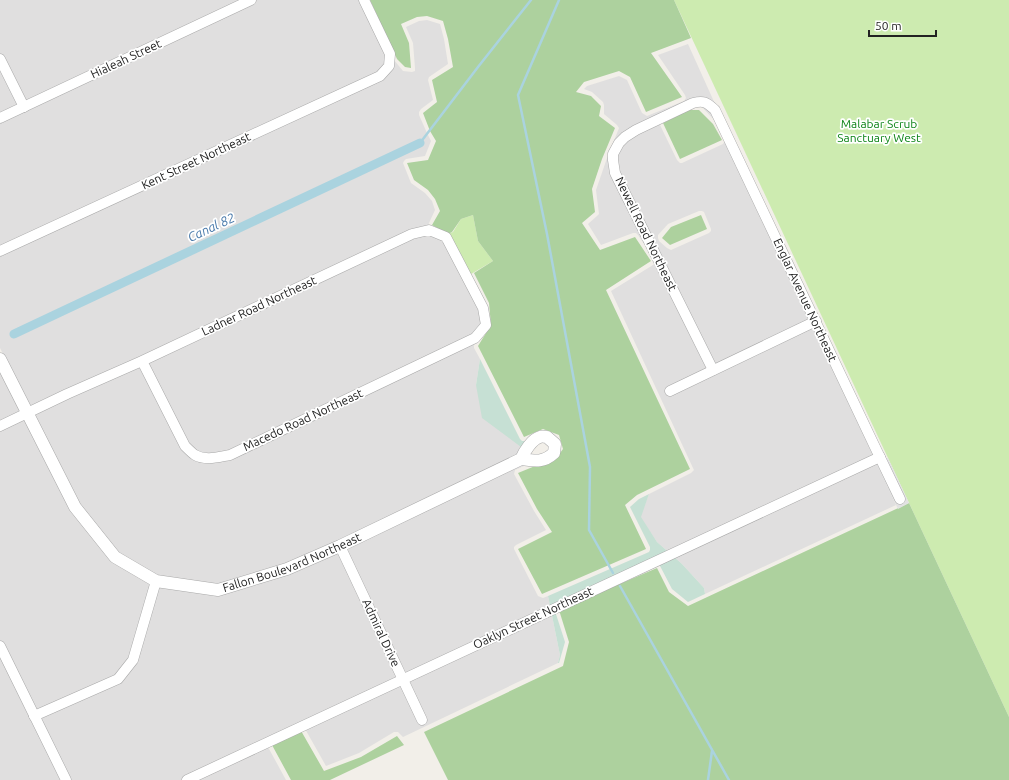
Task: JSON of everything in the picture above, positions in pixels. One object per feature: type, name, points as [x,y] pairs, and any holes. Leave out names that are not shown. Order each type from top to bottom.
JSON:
[{"type":"street","name":"Hialeah Street","points":[[0,118],[251,0]]},
{"type":"street","name":"Kent Street Northeast","points":[[0,251],[380,76],[389,66],[390,54],[364,0]]},
{"type":"street","points":[[0,59],[24,107]]},
{"type":"street","name":"Newell Road Northeast","points":[[707,104],[700,101],[693,103],[636,130],[619,143],[613,154],[613,160],[616,173],[713,370]]},
{"type":"street","name":"Englar Avenue Northeast","points":[[707,104],[715,110],[900,499]]},
{"type":"street","name":"Ladner Road Northeast","points":[[0,426],[409,236],[429,230],[446,237],[483,308]]},
{"type":"street","name":"Macedo Road Northeast","points":[[142,361],[185,446],[202,458],[213,459],[230,455],[475,338],[486,325],[483,308]]},
{"type":"street","points":[[670,391],[816,321]]},
{"type":"street","name":"Fallon Boulevard Northeast","points":[[0,359],[75,507],[116,557],[156,581],[218,590],[287,569],[340,546],[521,459]]},
{"type":"street","name":"Oaklyn Street Northeast","points":[[187,780],[880,457]]},
{"type":"street","name":"Admiral Drive","points":[[340,546],[422,720]]},
{"type":"street","points":[[34,716],[118,679],[133,660],[156,581]]},
{"type":"street","points":[[0,646],[66,780]]},
{"type":"shaded area","points":[[0,0],[366,0],[394,60],[403,71],[412,72],[415,71],[413,43],[406,27],[419,21],[427,20],[440,24],[448,64],[429,77],[428,80],[433,100],[419,112],[431,141],[425,156],[406,159],[403,163],[411,183],[425,193],[432,201],[435,210],[428,226],[445,237],[468,276],[484,328],[474,345],[480,359],[476,385],[521,447],[517,455],[337,541],[285,564],[217,585],[157,576],[118,553],[78,504],[0,348]]},
{"type":"shaded area","points":[[688,44],[896,505],[705,594],[704,588],[682,564],[657,542],[640,517],[649,494],[691,473],[694,470],[611,291],[653,265],[655,260],[636,233],[601,245],[588,224],[599,214],[596,190],[619,128],[604,114],[603,102],[592,92],[584,89],[587,86],[619,76],[627,80],[642,113],[647,116],[684,101],[686,98],[685,95],[658,55]],"holes":[[[689,106],[702,107],[716,122],[725,141],[723,144],[680,163],[677,160],[659,122]],[[699,211],[704,212],[711,229],[709,233],[671,250],[659,241],[658,235],[668,224]]]},
{"type":"shaded area","points":[[0,369],[113,561],[217,595],[522,464],[526,465],[515,470],[514,474],[546,530],[516,545],[514,549],[538,596],[543,598],[548,596],[560,655],[558,663],[403,737],[398,732],[394,732],[359,753],[326,766],[304,727],[268,747],[286,780],[0,780]]},
{"type":"shaded area","points":[[888,458],[909,503],[898,509],[876,463]]},
{"type":"green space","points":[[370,0],[674,0],[691,38],[651,53],[682,97],[646,112],[630,77],[619,71],[584,82],[576,92],[591,96],[601,106],[599,116],[615,128],[602,159],[592,189],[595,212],[582,223],[600,250],[635,237],[651,261],[606,290],[690,469],[637,495],[625,505],[646,549],[542,594],[518,549],[552,532],[537,509],[518,473],[557,457],[563,449],[559,435],[543,429],[524,437],[478,346],[491,325],[489,303],[474,273],[493,261],[478,241],[473,215],[461,219],[452,232],[448,234],[432,225],[440,211],[435,199],[428,190],[414,180],[407,163],[428,160],[436,141],[430,131],[423,113],[437,102],[432,80],[453,67],[443,21],[427,16],[417,17],[401,24],[409,43],[411,68],[405,67],[397,59]]},
{"type":"green space","name":"Malabar Scrub Sanctuary West","points":[[674,0],[1009,0],[1009,717]]},
{"type":"green space","points":[[689,110],[699,110],[713,124],[722,140],[680,159],[663,123]]},
{"type":"green space","points":[[473,215],[478,241],[493,261],[471,274],[448,234],[453,232],[461,219]]},
{"type":"green space","points":[[701,215],[707,229],[670,245],[662,238],[671,227]]},
{"type":"green space","points":[[480,359],[520,439],[522,441],[526,441],[521,447],[482,418],[476,385]]},
{"type":"green space","points":[[649,494],[641,517],[657,542],[682,564],[704,588],[705,594],[688,602],[672,589],[659,564],[555,611],[565,642],[558,663],[560,655],[548,596],[649,552],[650,547],[630,507],[639,499]]},
{"type":"green space","points":[[909,503],[1009,717],[1009,780],[448,780],[424,732],[563,666],[569,642],[559,610],[657,568],[669,592],[688,606]]},
{"type":"green space","points":[[300,729],[324,771],[361,757],[397,736],[404,745],[330,780],[291,780],[272,745]]},
{"type":"waterway","points":[[420,143],[531,0]]},
{"type":"waterway","points":[[559,0],[518,95],[547,234],[590,467],[589,530],[613,573]]},
{"type":"waterway","name":"Canal 82","points":[[14,334],[420,143]]},
{"type":"waterway","points":[[620,586],[729,780]]},
{"type":"waterway","points":[[708,780],[712,751]]}]
